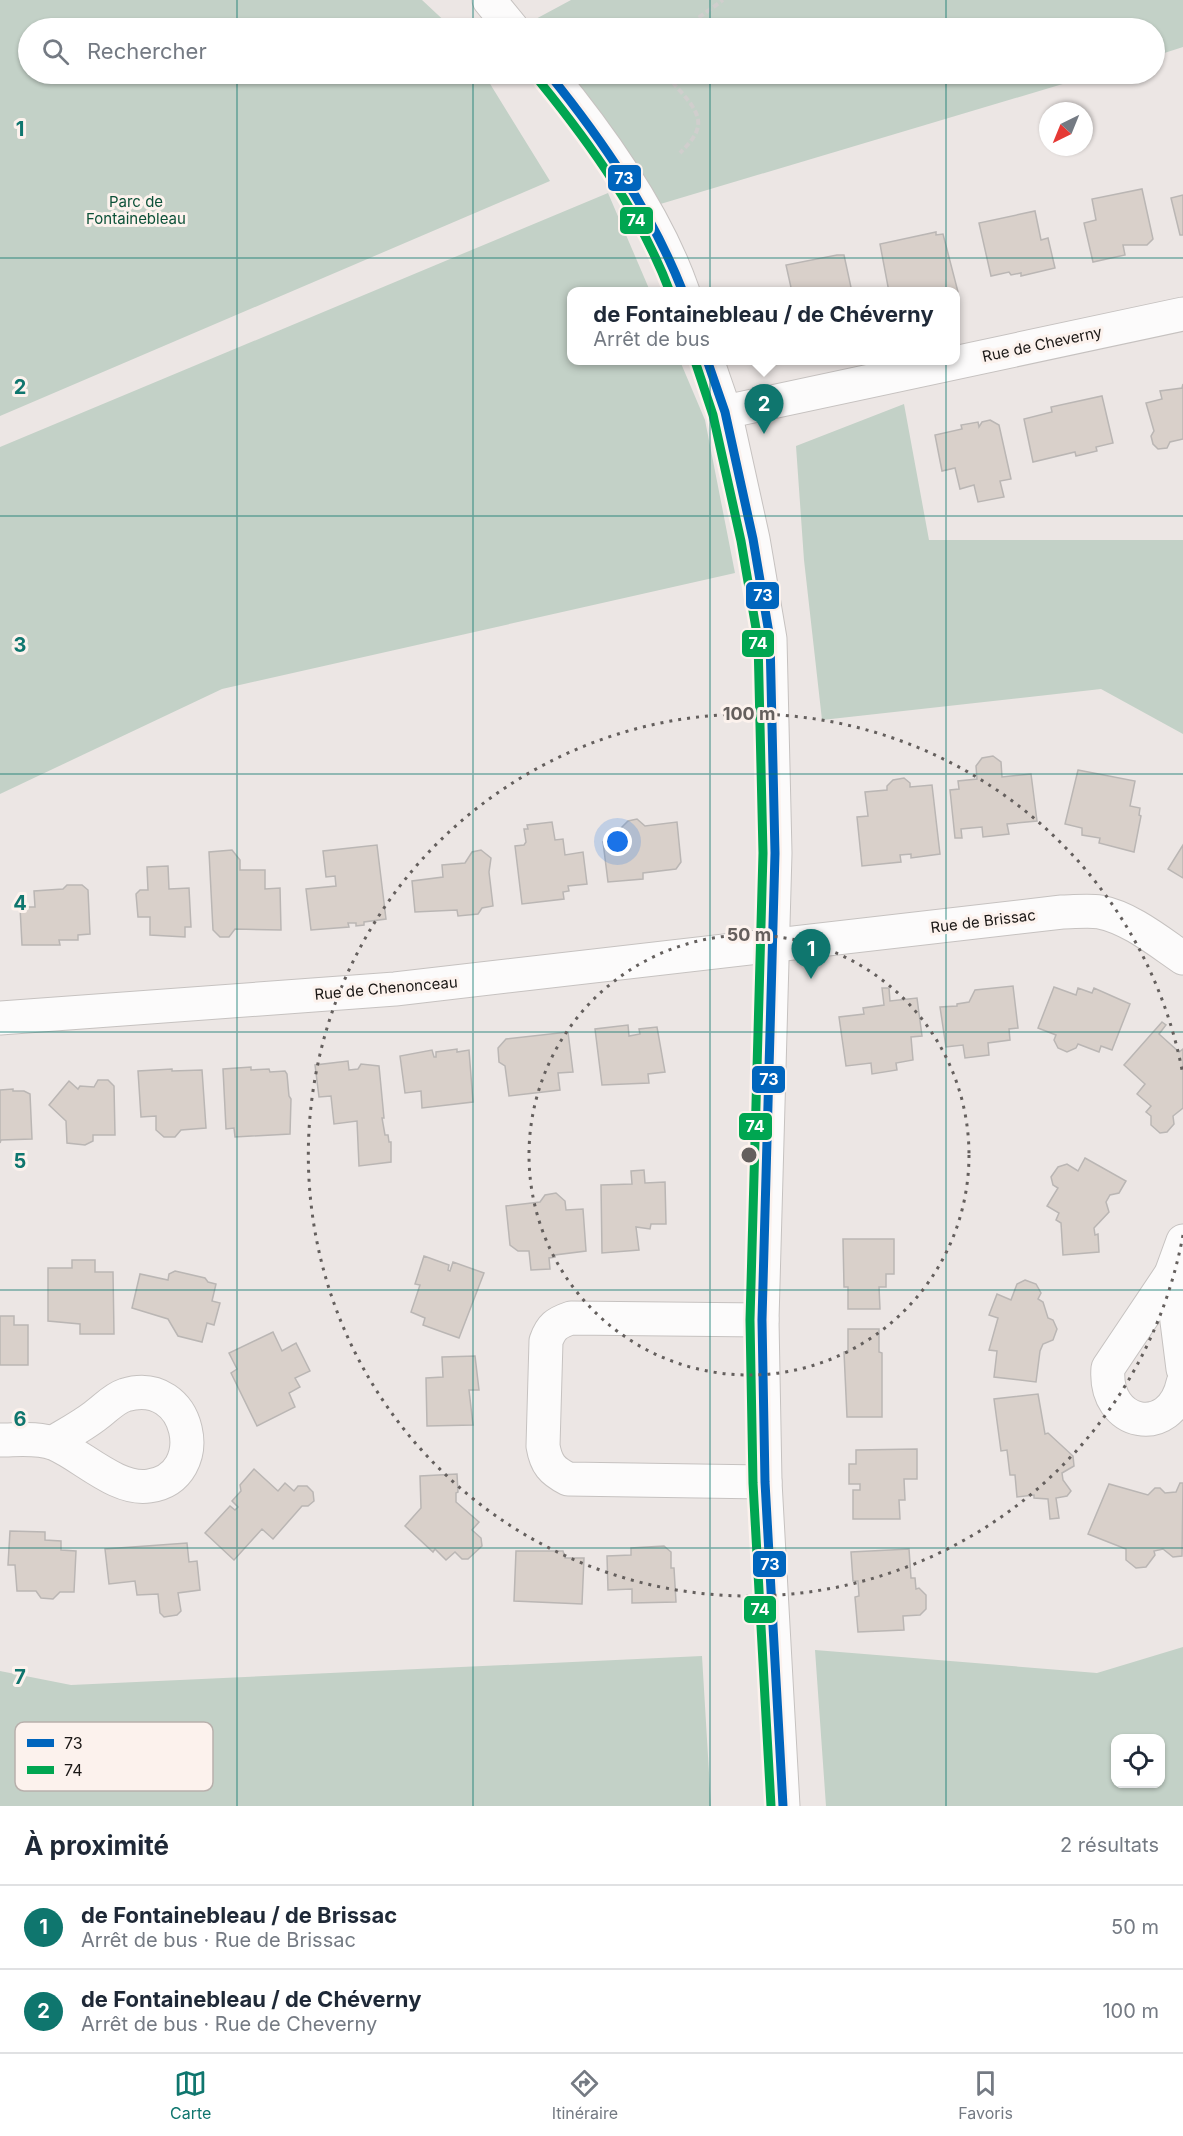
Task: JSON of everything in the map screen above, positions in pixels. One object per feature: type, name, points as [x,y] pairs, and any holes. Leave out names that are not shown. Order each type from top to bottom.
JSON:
[{"type":"street","points":[[489,0],[504,18]]},
{"type":"street","points":[[557,84],[582,114],[632,190],[681,287]]},
{"type":"street","name":"Rue de Cheverny","points":[[960,362],[1183,314]]},
{"type":"street","points":[[709,365],[725,412],[753,539],[770,639],[775,853],[762,1320],[765,1482],[783,1806]]},
{"type":"street","name":"Rue de Cheverny","points":[[725,412],[945,365]]},
{"type":"street","name":"Rue de Brissac","points":[[771,947],[1051,913],[1085,911],[1116,918],[1140,930],[1183,958]]},
{"type":"street","name":"Rue de Chenonceau","points":[[0,1018],[395,989],[691,954],[771,947]]},
{"type":"street","points":[[1183,1241],[1171,1274],[1108,1368],[1107,1384],[1112,1399],[1124,1412],[1141,1420],[1156,1418],[1170,1410],[1180,1398],[1183,1383]]},
{"type":"street","points":[[1171,1274],[1183,1369]]},
{"type":"street","points":[[762,1320],[571,1318],[558,1322],[550,1329],[546,1341],[543,1446],[546,1462],[555,1472],[568,1479],[765,1482]]},
{"type":"street","points":[[0,1440],[52,1443]]},
{"type":"path","points":[[698,18],[723,0]]},
{"type":"path","points":[[674,84],[688,100],[699,123],[699,131],[680,153]]},
{"type":"green space","name":"Parc de Fontainebleau","points":[[0,0],[422,0],[441,18],[18,18],[18,84],[490,84],[550,181],[0,416]]},
{"type":"green space","points":[[571,0],[1183,0],[1183,47],[1165,53],[1165,18],[538,18]]},
{"type":"green space","points":[[549,84],[1062,84],[637,211]]},
{"type":"green space","points":[[608,193],[648,287],[567,287],[567,365],[682,365],[705,420],[735,573],[222,689],[0,794],[0,447]]},
{"type":"green space","points":[[904,404],[929,540],[1183,540],[1183,734],[1101,689],[822,720],[804,560],[796,446]]},
{"type":"green space","points":[[1183,1647],[1183,1806],[826,1806],[815,1650],[1097,1673]]},
{"type":"green space","points":[[702,1656],[711,1806],[0,1806],[0,1671],[71,1685]]},
{"type":"building","points":[[1142,189],[1153,239],[1147,245],[1123,245],[1125,255],[1093,262],[1084,223],[1096,220],[1092,199]]},
{"type":"building","points":[[1183,195],[1183,235],[1180,235],[1171,198]]},
{"type":"building","points":[[1035,211],[1041,240],[1048,238],[1055,268],[1021,276],[1021,273],[1011,275],[1009,272],[991,276],[979,223]]},
{"type":"building","points":[[936,232],[936,235],[943,234],[957,287],[888,287],[880,244]]},
{"type":"building","points":[[844,255],[851,287],[791,287],[786,265]]},
{"type":"building","points":[[1183,384],[1183,439],[1170,442],[1167,448],[1158,449],[1153,444],[1151,436],[1154,431],[1146,403],[1162,399],[1160,391],[1182,388]]},
{"type":"building","points":[[1102,396],[1113,443],[1096,447],[1097,451],[1076,456],[1075,452],[1033,462],[1024,419],[1052,412],[1051,407]]},
{"type":"building","points":[[990,420],[999,425],[1011,479],[1000,481],[1004,497],[978,502],[974,485],[960,489],[955,468],[942,471],[935,435],[962,429],[961,425],[978,422],[979,427],[982,422]]},
{"type":"building","points":[[993,756],[1001,762],[1002,777],[1031,774],[1037,821],[1007,824],[1009,834],[983,837],[982,827],[961,829],[962,838],[955,838],[950,790],[959,789],[958,781],[977,779],[976,766],[982,758]]},
{"type":"building","points":[[1078,770],[1135,781],[1130,806],[1140,808],[1139,815],[1141,816],[1134,852],[1099,843],[1100,838],[1082,835],[1082,828],[1065,824]]},
{"type":"building","points":[[904,778],[910,783],[910,787],[932,785],[940,854],[911,858],[911,854],[900,855],[901,862],[862,866],[857,817],[868,816],[865,792],[887,790],[887,786],[893,780]]},
{"type":"building","points":[[637,819],[645,826],[677,822],[681,862],[676,869],[643,873],[643,879],[608,882],[603,842],[620,840],[619,830],[628,821]]},
{"type":"building","points":[[552,822],[555,840],[563,839],[565,855],[583,852],[587,884],[568,886],[569,891],[563,892],[564,899],[522,904],[515,846],[524,845],[526,842],[524,829],[528,829],[527,825]]},
{"type":"building","points":[[377,845],[386,919],[364,922],[364,925],[356,926],[356,923],[348,923],[349,927],[311,930],[306,889],[336,886],[335,876],[326,877],[323,851]]},
{"type":"building","points":[[1183,845],[1183,878],[1168,869]]},
{"type":"building","points":[[232,850],[240,860],[240,870],[265,870],[265,889],[280,888],[281,930],[235,929],[229,937],[220,937],[213,930],[209,852]]},
{"type":"building","points":[[481,850],[491,858],[489,872],[493,906],[482,908],[478,914],[458,916],[457,910],[415,912],[412,881],[443,877],[442,865],[465,863],[472,852]]},
{"type":"building","points":[[168,866],[169,889],[189,888],[191,927],[185,927],[185,937],[150,935],[150,917],[138,917],[136,894],[140,890],[148,890],[147,867]]},
{"type":"building","points":[[67,885],[82,885],[88,890],[90,934],[78,935],[78,940],[59,940],[60,945],[22,945],[20,907],[35,907],[34,891],[63,889]]},
{"type":"building","points":[[1013,986],[1018,1028],[1009,1029],[1010,1040],[988,1043],[989,1055],[965,1058],[963,1045],[946,1047],[940,1007],[957,1006],[957,1004],[969,1002],[975,990]]},
{"type":"building","points":[[1054,987],[1076,995],[1078,988],[1092,993],[1094,988],[1130,1004],[1112,1050],[1101,1046],[1099,1052],[1078,1044],[1076,1048],[1067,1052],[1058,1048],[1054,1040],[1056,1035],[1038,1028]]},
{"type":"building","points":[[882,988],[889,988],[890,1001],[917,998],[922,1036],[911,1037],[913,1060],[896,1063],[897,1070],[872,1074],[871,1063],[846,1066],[839,1017],[864,1014],[863,1008],[884,1005]]},
{"type":"building","points":[[1162,1022],[1166,1025],[1159,1034],[1179,1052],[1183,1049],[1183,1108],[1173,1116],[1174,1124],[1167,1132],[1160,1133],[1151,1125],[1151,1116],[1146,1112],[1151,1106],[1137,1094],[1145,1084],[1124,1065]]},
{"type":"building","points":[[628,1025],[629,1036],[640,1034],[639,1029],[657,1027],[665,1072],[648,1074],[649,1083],[602,1085],[595,1029]]},
{"type":"building","points":[[568,1032],[573,1072],[558,1073],[560,1090],[509,1096],[505,1066],[499,1062],[498,1048],[506,1039]]},
{"type":"building","points":[[457,1049],[457,1052],[469,1050],[473,1102],[422,1108],[421,1091],[405,1093],[400,1056],[432,1050],[436,1057],[436,1052]]},
{"type":"building","points":[[348,1061],[349,1070],[358,1069],[361,1064],[379,1066],[384,1118],[382,1118],[385,1135],[388,1135],[389,1142],[391,1142],[391,1162],[359,1166],[357,1121],[334,1124],[331,1096],[319,1097],[315,1065]]},
{"type":"building","points":[[251,1067],[251,1070],[269,1069],[270,1072],[285,1071],[287,1074],[291,1099],[290,1134],[235,1137],[234,1128],[226,1129],[223,1069]]},
{"type":"building","points":[[172,1069],[172,1071],[202,1070],[206,1128],[181,1130],[175,1137],[164,1137],[156,1130],[156,1116],[141,1117],[138,1071]]},
{"type":"building","points":[[98,1080],[108,1080],[114,1086],[115,1135],[93,1135],[93,1141],[85,1145],[67,1143],[66,1121],[49,1105],[69,1081],[78,1089],[80,1086],[94,1087]]},
{"type":"building","points":[[13,1089],[13,1091],[24,1091],[30,1094],[32,1139],[1,1140],[0,1143],[0,1090]]},
{"type":"building","points":[[1085,1158],[1126,1181],[1119,1193],[1110,1195],[1106,1202],[1109,1212],[1094,1228],[1095,1235],[1098,1234],[1099,1252],[1063,1255],[1061,1223],[1056,1220],[1059,1213],[1047,1206],[1058,1188],[1053,1185],[1051,1177],[1058,1167],[1067,1164],[1078,1171]]},
{"type":"building","points":[[644,1170],[645,1183],[665,1182],[666,1224],[651,1224],[650,1229],[636,1227],[639,1250],[602,1253],[601,1185],[632,1184],[631,1171]]},
{"type":"building","points":[[556,1193],[565,1201],[566,1210],[583,1209],[586,1251],[555,1255],[549,1258],[550,1269],[531,1270],[529,1251],[518,1251],[510,1245],[506,1206],[540,1202],[545,1195]]},
{"type":"building","points":[[843,1239],[894,1239],[894,1274],[886,1274],[886,1287],[879,1287],[880,1309],[848,1309],[848,1287],[844,1287]]},
{"type":"building","points":[[424,1256],[449,1265],[448,1270],[450,1271],[453,1262],[484,1273],[459,1338],[423,1325],[425,1318],[411,1312],[420,1285],[415,1284]]},
{"type":"building","points":[[72,1260],[95,1260],[95,1272],[113,1272],[114,1334],[80,1334],[80,1324],[48,1321],[48,1268],[72,1268]]},
{"type":"building","points":[[175,1271],[205,1278],[208,1282],[216,1284],[212,1301],[220,1303],[214,1325],[207,1323],[202,1342],[178,1336],[168,1319],[132,1308],[140,1274],[168,1280],[169,1274]]},
{"type":"building","points":[[1025,1280],[1036,1284],[1041,1293],[1038,1299],[1043,1302],[1048,1318],[1053,1320],[1057,1329],[1053,1340],[1043,1344],[1040,1351],[1036,1382],[994,1377],[997,1351],[989,1350],[998,1318],[989,1315],[997,1294],[1011,1300],[1017,1284]]},
{"type":"building","points":[[0,1316],[14,1316],[14,1325],[28,1325],[28,1365],[0,1365]]},
{"type":"building","points":[[848,1329],[879,1329],[879,1352],[882,1353],[882,1417],[847,1417],[844,1352],[848,1352]]},
{"type":"building","points":[[273,1332],[282,1351],[296,1343],[310,1371],[295,1378],[300,1387],[289,1393],[295,1407],[257,1426],[231,1373],[237,1369],[229,1353]]},
{"type":"building","points":[[475,1356],[479,1390],[469,1390],[473,1425],[427,1426],[426,1378],[443,1377],[442,1357]]},
{"type":"building","points":[[1038,1394],[1045,1434],[1048,1433],[1073,1456],[1074,1466],[1062,1473],[1063,1480],[1071,1491],[1067,1496],[1056,1498],[1059,1518],[1050,1519],[1048,1499],[1034,1498],[1034,1495],[1017,1497],[1015,1475],[1010,1475],[1007,1450],[1001,1451],[994,1399]]},
{"type":"building","points":[[917,1449],[917,1479],[904,1479],[905,1500],[899,1500],[900,1519],[853,1519],[853,1490],[860,1490],[860,1484],[849,1484],[849,1464],[856,1464],[856,1450]]},
{"type":"building","points":[[254,1469],[278,1491],[285,1483],[294,1491],[298,1486],[307,1486],[313,1492],[314,1501],[308,1506],[302,1506],[273,1539],[262,1529],[234,1560],[205,1533],[230,1506],[235,1510],[238,1507],[232,1501],[241,1491],[240,1485]]},
{"type":"building","points":[[457,1474],[456,1502],[479,1522],[472,1530],[481,1538],[482,1546],[468,1559],[462,1559],[455,1552],[446,1560],[435,1549],[433,1552],[405,1526],[421,1508],[420,1476]]},
{"type":"building","points":[[1180,1483],[1183,1483],[1182,1556],[1173,1557],[1163,1549],[1154,1551],[1155,1555],[1146,1567],[1136,1568],[1126,1560],[1126,1549],[1088,1534],[1109,1484],[1148,1495],[1155,1488],[1160,1488],[1165,1493],[1176,1492]]},
{"type":"building","points":[[10,1531],[45,1532],[45,1540],[61,1541],[61,1550],[76,1551],[74,1592],[60,1592],[53,1599],[41,1598],[36,1591],[17,1591],[15,1565],[8,1565]]},
{"type":"building","points":[[187,1543],[189,1562],[197,1561],[200,1590],[178,1593],[181,1611],[177,1615],[164,1617],[160,1613],[158,1594],[137,1595],[135,1581],[109,1584],[105,1549]]},
{"type":"building","points":[[664,1546],[671,1552],[676,1602],[632,1603],[632,1589],[608,1590],[607,1556],[631,1555],[631,1548]]},
{"type":"building","points":[[909,1549],[911,1578],[915,1578],[916,1589],[919,1588],[926,1595],[926,1609],[920,1615],[903,1616],[904,1630],[858,1632],[855,1597],[859,1596],[858,1581],[853,1581],[851,1552]]},
{"type":"building","points":[[516,1551],[563,1551],[565,1558],[584,1558],[582,1604],[514,1601]]},
{"type":"transit line","name":"74","points":[[542,84],[613,181],[644,235],[668,287]]},
{"type":"transit line","name":"73","points":[[557,84],[607,151],[641,205],[681,287]]},
{"type":"transit line","name":"74","points":[[696,365],[713,415],[741,541],[758,640],[763,853],[750,1320],[753,1483],[771,1806]]},
{"type":"transit line","name":"73","points":[[709,365],[725,412],[753,539],[770,639],[775,853],[762,1320],[765,1482],[783,1806]]},
{"type":"place","name":"de Fontainebleau / de Chéverny","points":[[764,434]]},
{"type":"place","name":"de Fontainebleau / de Brissac","points":[[811,979]]}]
